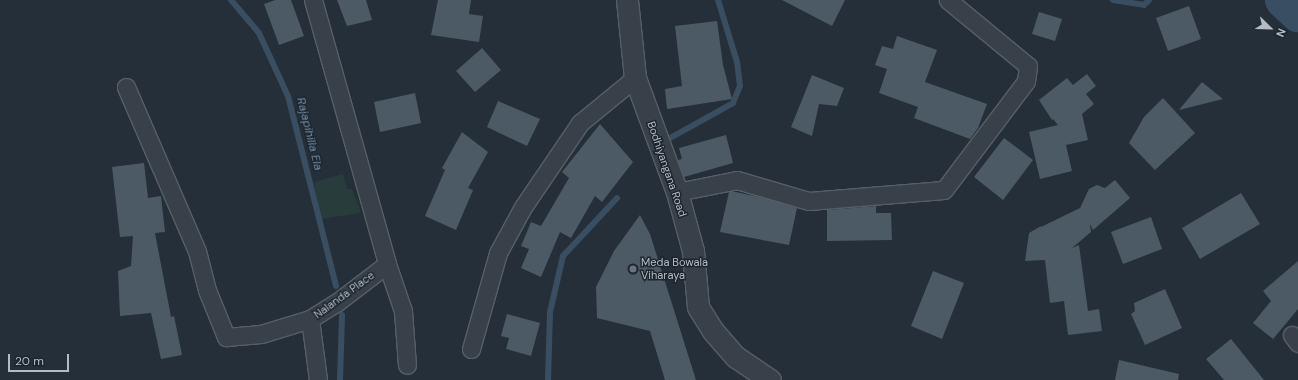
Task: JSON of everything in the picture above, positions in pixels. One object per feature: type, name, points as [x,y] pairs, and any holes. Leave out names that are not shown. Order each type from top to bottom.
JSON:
[{"type":"street","points":[[313,0],[387,264],[403,311],[407,365]]},
{"type":"street","name":"Bodhiyangana Road","points":[[627,0],[635,78],[677,192],[693,251],[698,307],[713,332],[736,357],[770,380]]},
{"type":"street","points":[[677,192],[737,180],[808,201],[944,190],[1026,80],[1028,66],[948,0]]},
{"type":"street","points":[[471,349],[498,253],[523,207],[580,123],[635,78]]},
{"type":"street","name":"Nalanda Place","points":[[126,87],[197,250],[207,290],[226,337],[261,334],[310,319],[336,303],[387,264]]},
{"type":"street","points":[[310,319],[318,380]]},
{"type":"green space","points":[[343,174],[347,189],[352,189],[361,213],[321,219],[314,182]]},
{"type":"building","points":[[275,0],[291,0],[304,36],[279,45],[264,4]]},
{"type":"building","points":[[337,0],[366,0],[372,20],[347,26]]},
{"type":"building","points":[[438,0],[471,0],[469,14],[483,16],[479,42],[431,35]]},
{"type":"building","points":[[782,0],[845,0],[832,26]]},
{"type":"building","points":[[1189,6],[1201,39],[1168,51],[1156,18]]},
{"type":"building","points":[[1039,12],[1062,19],[1055,41],[1032,34]]},
{"type":"building","points":[[717,21],[723,65],[732,99],[667,109],[665,89],[682,86],[675,26]]},
{"type":"building","points":[[897,36],[937,50],[925,82],[987,104],[978,128],[970,139],[914,118],[918,107],[879,93],[887,69],[875,65],[882,46],[893,49]]},
{"type":"building","points":[[482,48],[501,70],[475,92],[456,71]]},
{"type":"building","points":[[1087,74],[1096,86],[1086,94],[1094,104],[1082,114],[1088,140],[1066,145],[1072,171],[1040,179],[1029,132],[1058,125],[1053,119],[1052,120],[1039,100],[1067,78],[1073,85]]},
{"type":"building","points":[[812,75],[844,88],[837,106],[819,104],[812,136],[791,127]]},
{"type":"building","points":[[1202,82],[1223,99],[1179,110]]},
{"type":"building","points":[[415,93],[421,123],[380,132],[374,102]]},
{"type":"building","points":[[1163,98],[1195,133],[1155,170],[1129,143],[1144,117]]},
{"type":"building","points":[[498,101],[540,119],[527,146],[487,127]]},
{"type":"building","points":[[600,124],[633,162],[602,202],[595,196],[571,238],[560,232],[541,277],[521,268],[529,249],[521,246],[531,222],[541,226],[569,178],[562,172]]},
{"type":"building","points":[[462,132],[488,152],[468,188],[473,190],[456,230],[425,216],[445,170],[442,168]]},
{"type":"building","points":[[726,135],[733,163],[684,177],[678,160],[682,159],[679,148]]},
{"type":"building","points":[[1004,138],[1033,160],[1003,200],[974,177]]},
{"type":"building","points":[[144,163],[148,198],[161,196],[165,232],[155,233],[171,317],[174,316],[182,355],[161,359],[151,313],[120,316],[118,271],[131,266],[133,236],[120,237],[112,167]]},
{"type":"building","points":[[1115,180],[1130,198],[1093,230],[1090,224],[1091,232],[1072,248],[1079,245],[1088,311],[1099,309],[1102,331],[1068,335],[1064,301],[1050,303],[1045,260],[1025,261],[1029,233],[1080,208],[1089,189],[1097,185],[1105,188]]},
{"type":"building","points":[[731,191],[764,198],[797,208],[789,245],[720,232],[729,192]]},
{"type":"building","points":[[1241,193],[1260,224],[1200,259],[1182,228]]},
{"type":"building","points":[[876,206],[876,213],[891,213],[892,240],[827,241],[827,210]]},
{"type":"building","name":"Meda Bowala Viharaya","points":[[640,215],[650,234],[696,380],[665,380],[650,331],[597,318],[596,287],[614,251]]},
{"type":"building","points":[[1151,217],[1162,249],[1123,264],[1111,232]]},
{"type":"building","points":[[1298,261],[1298,309],[1273,339],[1253,323],[1271,301],[1263,291]]},
{"type":"building","points":[[933,271],[964,283],[942,339],[911,326]]},
{"type":"building","points":[[1165,289],[1182,328],[1145,345],[1131,314],[1135,311],[1134,303]]},
{"type":"building","points":[[507,314],[540,323],[531,356],[506,349],[509,338],[501,336]]},
{"type":"building","points":[[1231,339],[1264,380],[1224,380],[1206,359]]},
{"type":"building","points":[[1119,360],[1179,374],[1178,380],[1115,380]]},
{"type":"waterway","name":"Rajapihilla Ela","points":[[231,0],[259,33],[288,96],[336,286]]},
{"type":"waterway","name":"Rajapihilla Ela","points":[[663,142],[733,103],[740,86],[737,62],[718,0]]},
{"type":"waterway","name":"Rajapihilla Ela","points":[[1113,0],[1144,5],[1149,0]]},
{"type":"waterway","points":[[1283,0],[1298,14]]},
{"type":"waterway","name":"Rajapihilla Ela","points":[[548,380],[550,312],[563,256],[617,198]]},
{"type":"waterway","name":"Rajapihilla Ela","points":[[340,380],[342,315]]},
{"type":"place","name":"Meda Bowala Viharaya","points":[[633,269]]}]
